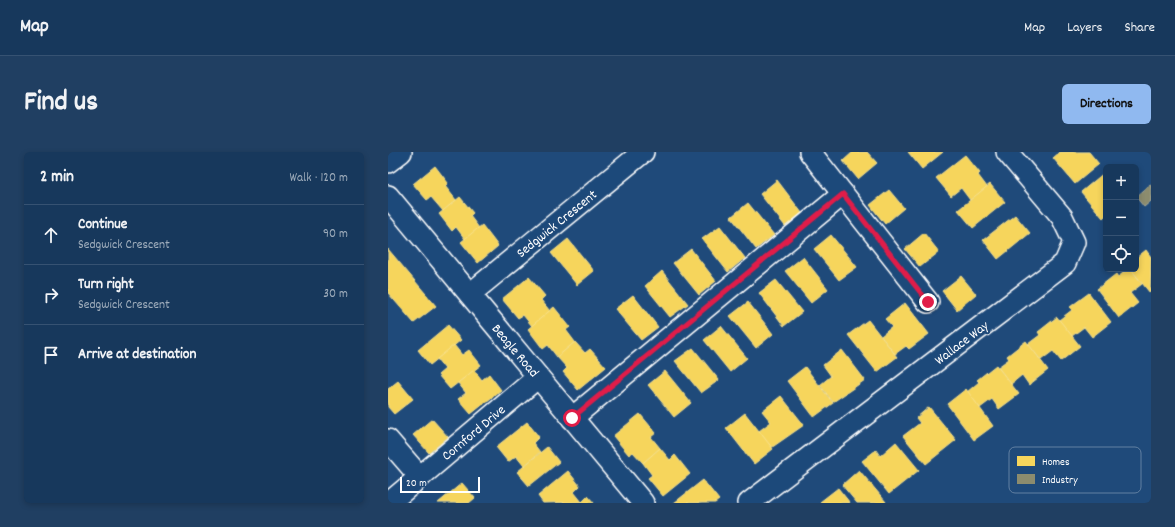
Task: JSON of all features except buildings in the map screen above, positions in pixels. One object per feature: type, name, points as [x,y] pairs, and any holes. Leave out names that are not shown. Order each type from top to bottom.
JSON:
[{"type":"street","points":[[388,162],[401,152]]},
{"type":"street","name":"Sedgwick Crescent","points":[[470,294],[643,152]]},
{"type":"street","points":[[810,152],[928,302]]},
{"type":"street","name":"Wallace Way","points":[[749,503],[1065,263],[1074,242],[1062,218],[1007,152]]},
{"type":"street","points":[[572,418],[843,194]]},
{"type":"street","name":"Beagle Road","points":[[388,196],[643,503]]},
{"type":"street","name":"Cornford Drive","points":[[389,503],[538,377]]},
{"type":"street","points":[[388,440],[420,477]]},
{"type":"route","points":[[572,418],[843,194],[928,302]]}]
